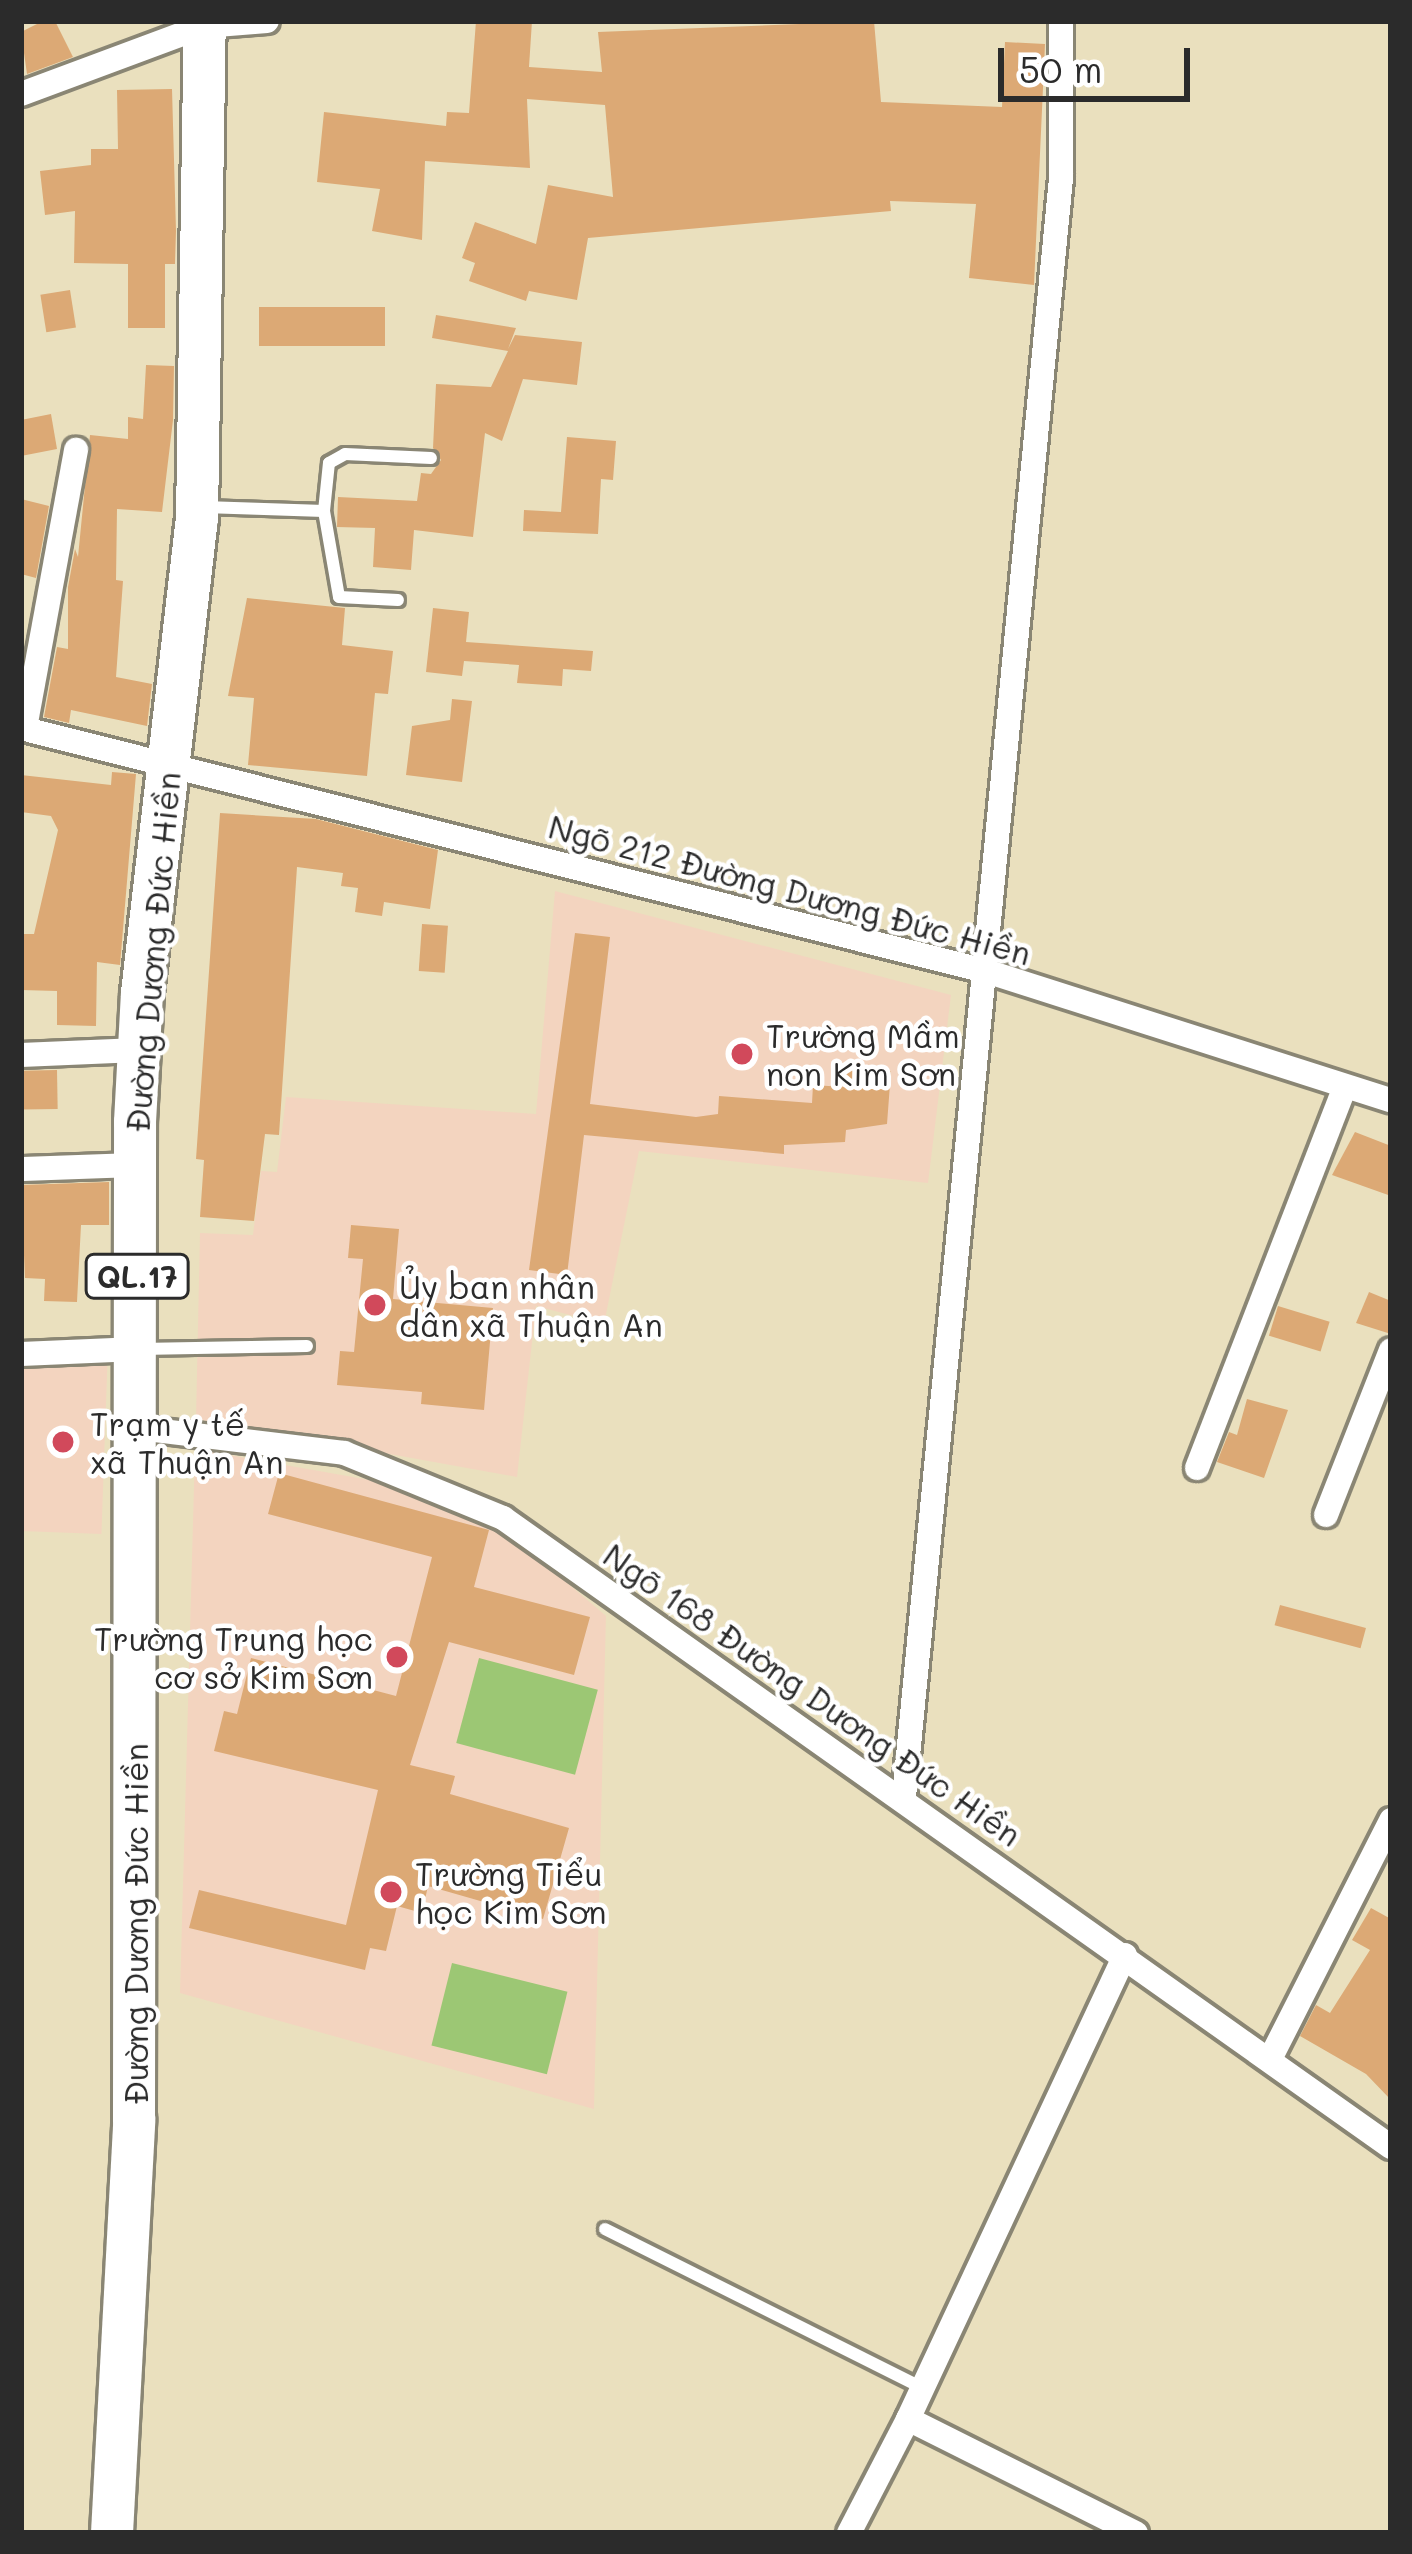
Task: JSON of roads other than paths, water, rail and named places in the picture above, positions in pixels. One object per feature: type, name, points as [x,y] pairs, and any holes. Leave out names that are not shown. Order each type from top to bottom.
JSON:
[{"type":"highway","name":"Đường Dương Đức Hiền","points":[[112,2533],[134,2121],[138,1050],[197,507],[204,24]]},
{"type":"street","points":[[21,94],[204,24],[267,21]]},
{"type":"street","points":[[904,1797],[988,972],[1061,178],[1061,21]]},
{"type":"street","points":[[23,728],[76,450]]},
{"type":"street","name":"Ngõ 212 Đường Dương Đức Hiền","points":[[23,728],[988,972],[1391,1100]]},
{"type":"street","points":[[21,1055],[138,1050]]},
{"type":"street","points":[[1197,1468],[1345,1088]]},
{"type":"street","points":[[21,1168],[136,1165]]},
{"type":"street","points":[[21,1354],[137,1349]]},
{"type":"street","points":[[1326,1515],[1391,1350]]},
{"type":"street","name":"Ngõ 168 Đường Dương Đức Hiền","points":[[138,1428],[344,1453],[503,1518],[904,1797],[1391,2146]]},
{"type":"street","points":[[1270,2060],[1391,1820]]},
{"type":"street","points":[[849,2533],[908,2419],[1125,1955]]},
{"type":"street","points":[[908,2419],[1136,2533]]},
{"type":"lane","points":[[398,600],[340,597],[324,511],[329,463],[345,454],[430,458]]},
{"type":"lane","points":[[197,507],[324,511]]},
{"type":"lane","points":[[137,1349],[307,1346]]},
{"type":"lane","points":[[604,2229],[922,2388]]},
{"type":"place","name":"Trường Mầm non Kim Sơn","points":[[742,1054]]},
{"type":"place","name":"Ủy ban nhân dân xã Thuận An","points":[[375,1305]]},
{"type":"place","name":"Trạm y tế xã Thuận An","points":[[63,1442]]},
{"type":"place","name":"Trường Trung học cơ sở Kim Sơn","points":[[397,1657]]},
{"type":"place","name":"Trường Tiểu học Kim Sơn","points":[[391,1892]]}]
